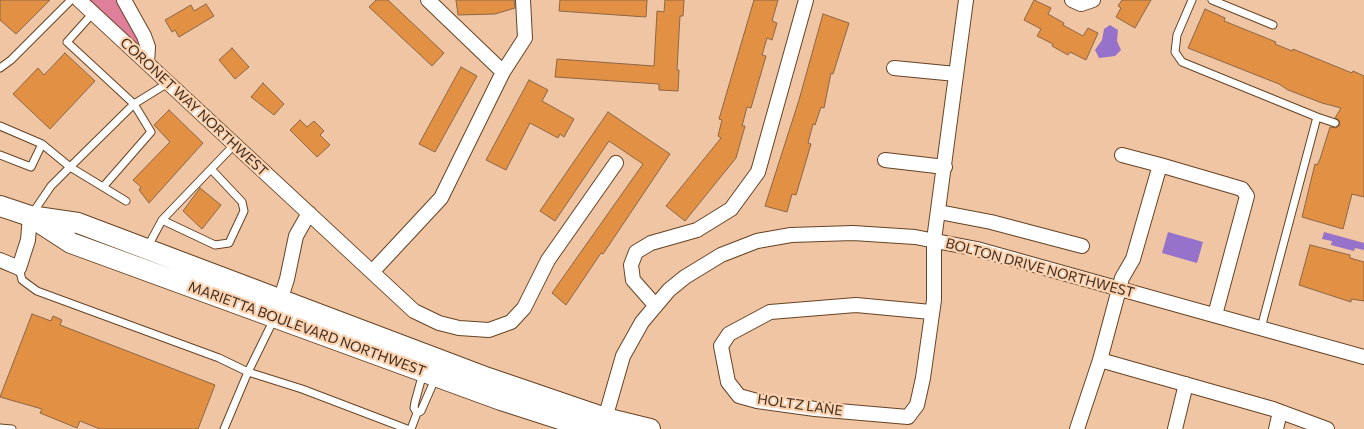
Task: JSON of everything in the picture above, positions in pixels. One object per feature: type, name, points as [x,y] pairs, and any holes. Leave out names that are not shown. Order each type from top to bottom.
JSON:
[{"type":"main road","points":[[0,206],[30,216],[78,223],[281,298],[488,378],[599,425],[650,429]]},
{"type":"main road","name":"MARIETTA BOULEVARD NORTHWEST","points":[[30,216],[71,243],[500,400],[599,425]]},
{"type":"street","name":"CORONET WAY NORTHWEST","points":[[80,0],[414,311],[439,323],[459,328],[489,330],[511,322],[524,308],[548,260],[616,163]]},
{"type":"street","points":[[124,0],[144,36],[148,48],[147,63]]},
{"type":"street","points":[[428,0],[503,72]]},
{"type":"street","points":[[373,271],[440,198],[503,72],[525,38],[523,0]]},
{"type":"street","points":[[655,306],[633,280],[632,265],[636,252],[651,243],[697,230],[731,209],[758,172],[806,0]]},
{"type":"street","name":"HOLTZ LANE","points":[[931,312],[856,305],[770,312],[729,334],[721,346],[728,382],[739,396],[757,401],[815,409],[908,417],[917,404],[923,378],[934,300],[934,240],[966,0]]},
{"type":"street","points":[[1072,0],[1081,4],[1093,0]]},
{"type":"street","points":[[894,68],[956,74]]},
{"type":"street","points":[[1122,155],[1242,189],[1248,196],[1215,315]]},
{"type":"street","points":[[885,160],[945,167]]},
{"type":"street","points":[[1077,429],[1100,360],[1119,288],[1133,259],[1160,165]]},
{"type":"street","points":[[939,212],[992,222],[1082,246]]},
{"type":"street","points":[[274,317],[281,298],[296,236],[309,213]]},
{"type":"street","points":[[0,260],[19,268],[28,240],[30,216]]},
{"type":"street","name":"BOLTON DRIVE NORTHWEST","points":[[599,425],[623,356],[638,328],[674,286],[702,265],[721,255],[757,241],[791,235],[853,233],[934,240],[977,248],[1364,357]]},
{"type":"street","points":[[1100,360],[1280,412],[1328,429]]},
{"type":"street","points":[[1175,429],[1186,384]]},
{"type":"street","points":[[1276,429],[1280,412]]},
{"type":"lane","points":[[0,68],[11,60],[71,0]]},
{"type":"lane","points":[[1192,0],[1177,35],[1176,52],[1182,62],[1335,123]]},
{"type":"lane","points":[[1212,0],[1273,25]]},
{"type":"lane","points":[[93,13],[67,42],[134,104],[152,132],[102,187]]},
{"type":"lane","points":[[30,216],[51,186],[134,104],[168,83]]},
{"type":"lane","points":[[1261,328],[1317,117]]},
{"type":"lane","points":[[0,126],[42,144],[70,167],[126,201]]},
{"type":"lane","points":[[0,155],[32,167],[42,144]]},
{"type":"lane","points":[[146,248],[162,220],[188,190],[212,169],[235,144]]},
{"type":"lane","points":[[162,220],[215,245],[229,243],[244,211],[242,202],[212,169]]},
{"type":"lane","points":[[19,268],[22,280],[37,291],[219,358],[248,372],[302,389],[405,429],[417,413],[421,411],[430,374]]},
{"type":"lane","points":[[224,429],[274,317]]},
{"type":"lane","points":[[417,413],[414,408],[415,402],[430,374]]},
{"type":"lane","points":[[0,428],[12,429]]},
{"type":"shaded area","points":[[88,0],[119,0],[148,54]]},
{"type":"shaded area","points":[[1110,25],[1118,30],[1117,41],[1121,50],[1115,56],[1099,58],[1095,50],[1102,40],[1104,29]]},
{"type":"shaded area","points":[[1168,232],[1203,242],[1197,263],[1162,253]]},
{"type":"shaded area","points":[[1324,232],[1364,243],[1364,250],[1355,248],[1354,251],[1331,245],[1332,241],[1322,239]]},
{"type":"building","points":[[0,0],[50,0],[16,34],[0,20]]},
{"type":"building","points":[[376,0],[388,0],[444,53],[432,66],[369,7]]},
{"type":"building","points":[[456,0],[514,0],[515,8],[495,14],[458,15]]},
{"type":"building","points":[[560,0],[647,0],[646,17],[559,11]]},
{"type":"building","points":[[665,0],[684,0],[683,16],[680,16],[677,70],[679,70],[678,91],[659,90],[659,84],[555,77],[557,59],[654,66],[657,11],[664,12]]},
{"type":"building","points":[[754,0],[778,0],[772,21],[777,23],[772,40],[767,38],[762,55],[766,56],[751,108],[747,107],[742,126],[745,126],[736,158],[685,221],[666,206],[721,138],[718,136],[722,120],[719,119]]},
{"type":"building","points":[[1034,0],[1051,8],[1048,14],[1083,36],[1088,28],[1098,33],[1086,60],[1070,52],[1068,55],[1052,46],[1053,44],[1037,36],[1041,29],[1024,20]]},
{"type":"building","points":[[1122,0],[1151,0],[1135,28],[1116,17],[1121,8],[1118,6]]},
{"type":"building","points":[[206,4],[214,16],[179,37],[175,30],[172,32],[165,20],[191,5],[194,11]]},
{"type":"building","points":[[1205,9],[1225,18],[1224,21],[1276,42],[1275,44],[1364,76],[1364,197],[1352,194],[1343,229],[1302,217],[1315,164],[1317,165],[1320,159],[1330,127],[1336,128],[1340,125],[1339,120],[1335,118],[1341,108],[1288,90],[1279,84],[1188,48]]},
{"type":"building","points":[[823,14],[849,23],[833,74],[831,73],[824,108],[821,107],[815,125],[813,124],[808,143],[811,144],[796,195],[792,194],[787,212],[765,206],[799,100]]},
{"type":"building","points":[[232,48],[249,67],[235,79],[219,60]]},
{"type":"building","points":[[65,53],[95,81],[50,129],[13,94],[38,68],[44,75]]},
{"type":"building","points":[[461,67],[477,76],[435,152],[419,144]]},
{"type":"building","points":[[529,80],[548,90],[542,101],[574,119],[564,137],[560,134],[558,138],[530,123],[506,170],[486,160]]},
{"type":"building","points":[[263,83],[284,104],[274,115],[251,97]]},
{"type":"building","points":[[169,110],[203,143],[149,203],[139,190],[141,187],[133,180],[170,142],[154,125]]},
{"type":"building","points":[[608,112],[670,154],[603,254],[601,253],[566,305],[552,293],[643,164],[609,141],[555,221],[540,211]]},
{"type":"building","points":[[300,120],[307,127],[314,121],[324,131],[320,135],[330,145],[317,157],[290,130]]},
{"type":"building","points":[[200,188],[221,205],[202,229],[183,211]]},
{"type":"building","points":[[1310,245],[1350,255],[1350,258],[1364,262],[1364,301],[1351,299],[1351,302],[1299,285]]},
{"type":"building","points":[[32,314],[51,321],[53,316],[62,320],[60,325],[215,385],[198,429],[100,429],[80,421],[77,428],[40,413],[42,409],[0,397]]}]
